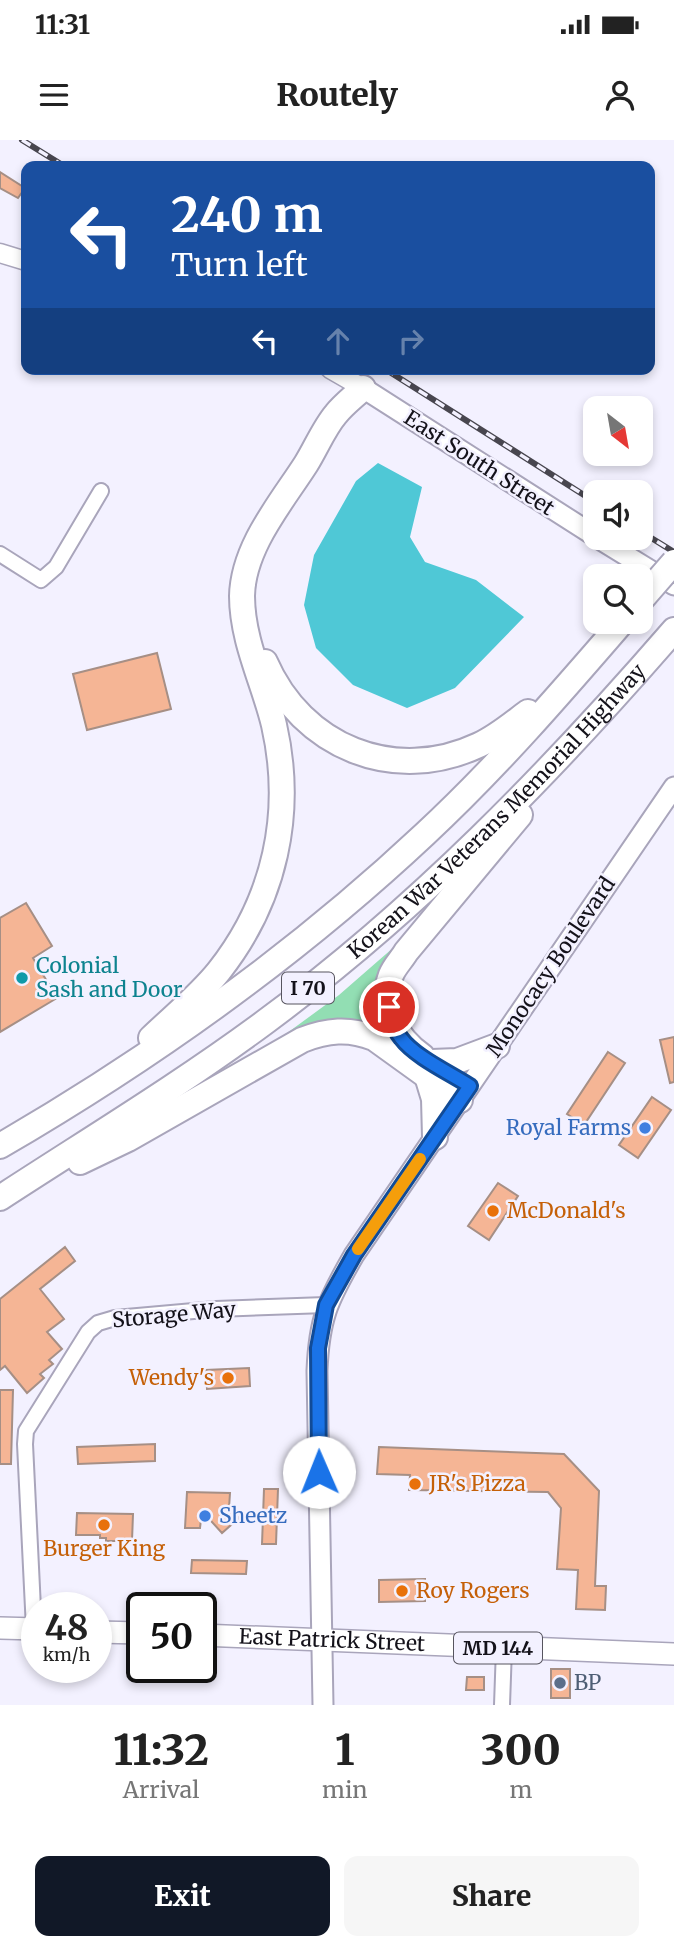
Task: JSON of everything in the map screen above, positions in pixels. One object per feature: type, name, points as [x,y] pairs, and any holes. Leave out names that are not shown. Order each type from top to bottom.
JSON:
[{"type":"highway","points":[[363,388],[350,422],[281,529],[267,553],[260,573],[257,627],[265,662],[280,690],[301,716],[328,738],[365,754],[407,761],[442,757],[481,744],[569,683]]},
{"type":"highway","points":[[99,1085],[219,972],[239,942],[264,894],[278,843],[282,797],[273,722],[246,628],[242,596],[246,575],[259,538],[336,413],[363,388]]},
{"type":"highway","points":[[653,586],[674,562]]},
{"type":"highway","name":"Korean War Veterans Memorial Highway","points":[[0,1199],[198,1070],[267,1021],[335,967],[456,859],[579,733],[674,630]]},
{"type":"highway","name":"Korean War Veterans Memorial Highway","points":[[0,1146],[176,1036],[242,988],[365,888],[478,782],[612,634]]},
{"type":"highway","points":[[435,1137],[434,1099],[429,1069],[400,1038],[392,1022],[388,991],[391,974],[406,952],[515,822],[579,733]]},
{"type":"highway","points":[[0,1199],[128,1139],[275,1055],[317,1034],[330,1031],[361,1033],[429,1069],[465,1093]]},
{"type":"highway","points":[[429,1069],[497,1046]]},
{"type":"main road","name":"East South Street","points":[[363,388],[583,529]]},
{"type":"main road","name":"East South Street","points":[[617,550],[674,585]]},
{"type":"main road","name":"Monocacy Boulevard","points":[[323,1705],[317,1371],[321,1324],[326,1305],[354,1255],[674,786]]},
{"type":"main road","points":[[0,1628],[21,1629]]},
{"type":"main road","name":"East Patrick Street","points":[[217,1636],[674,1654]]},
{"type":"street","points":[[0,253],[21,259]]},
{"type":"street","points":[[340,375],[363,388]]},
{"type":"street","points":[[0,555],[41,580],[56,568],[101,491]]},
{"type":"street","name":"Storage Way","points":[[33,1592],[26,1431],[88,1332],[98,1323],[116,1318],[216,1308],[326,1305]]},
{"type":"street","points":[[502,1705],[504,1648]]},
{"type":"green space","points":[[425,920],[400,948],[390,1037],[369,1029],[249,1061],[339,995]]},
{"type":"water","points":[[378,463],[422,487],[410,537],[425,562],[476,580],[524,617],[455,688],[407,708],[353,685],[316,648],[304,605],[314,555],[356,481]]},
{"type":"building","points":[[0,172],[21,185],[21,194],[18,198],[0,188]]},
{"type":"building","points":[[157,653],[171,709],[87,730],[73,674]]},
{"type":"building","name":"Colonial Sash and Door","points":[[26,903],[52,946],[33,958],[57,998],[0,1032],[0,918]]},
{"type":"building","points":[[674,1037],[674,1082],[670,1083],[660,1040]]},
{"type":"building","name":"Royal Farms","points":[[608,1052],[625,1063],[584,1125],[567,1114]]},
{"type":"building","name":"Royal Farms","points":[[652,1097],[671,1110],[638,1158],[619,1145]]},
{"type":"building","name":"McDonald's","points":[[498,1183],[518,1196],[489,1240],[468,1226]]},
{"type":"building","points":[[65,1247],[75,1261],[40,1289],[64,1319],[47,1332],[62,1349],[49,1360],[53,1364],[40,1374],[44,1378],[27,1393],[5,1366],[0,1370],[0,1299]]},
{"type":"building","name":"Wendy's","points":[[249,1368],[250,1386],[207,1389],[206,1370]]},
{"type":"building","points":[[0,1390],[13,1390],[11,1464],[0,1464]]},
{"type":"building","points":[[155,1444],[155,1461],[78,1464],[77,1447]]},
{"type":"building","points":[[379,1447],[564,1454],[599,1491],[595,1586],[606,1586],[605,1610],[576,1609],[578,1570],[557,1569],[561,1508],[548,1492],[409,1490],[410,1475],[377,1474]]},
{"type":"building","name":"Sheetz","points":[[264,1489],[278,1489],[276,1544],[262,1544]]},
{"type":"building","name":"Sheetz","points":[[187,1492],[230,1493],[229,1508],[239,1518],[222,1533],[202,1511],[200,1528],[185,1528]]},
{"type":"building","name":"Burger King","points":[[77,1513],[133,1514],[132,1541],[106,1541],[106,1538],[100,1538],[100,1535],[76,1535]]},
{"type":"building","name":"Sheetz","points":[[192,1560],[247,1561],[246,1574],[191,1573]]},
{"type":"building","name":"Roy Rogers","points":[[425,1579],[425,1601],[379,1602],[379,1580]]},
{"type":"building","name":"BP","points":[[551,1669],[570,1669],[570,1698],[551,1698]]},
{"type":"building","points":[[467,1677],[484,1677],[484,1690],[466,1690]]},
{"type":"railway","points":[[22,140],[56,161]]},
{"type":"railway","points":[[394,375],[583,494]]},
{"type":"railway","points":[[653,539],[674,552]]},
{"type":"slow traffic","points":[[358,1249],[420,1159]]},
{"type":"place","name":"Colonial Sash and Door","points":[[22,978]]},
{"type":"place","name":"Royal Farms","points":[[645,1128]]},
{"type":"place","name":"McDonald's","points":[[493,1211]]},
{"type":"place","name":"Wendy's","points":[[228,1378]]},
{"type":"place","name":"JR's Pizza","points":[[415,1484]]},
{"type":"place","name":"Sheetz","points":[[205,1516]]},
{"type":"place","name":"Burger King","points":[[104,1525]]},
{"type":"place","name":"Roy Rogers","points":[[402,1591]]},
{"type":"place","name":"BP","points":[[560,1683]]},
{"type":"route","points":[[319,1472],[317,1371],[321,1324],[326,1305],[354,1255],[470,1086],[412,1049],[400,1038],[392,1022],[389,1007]]}]
